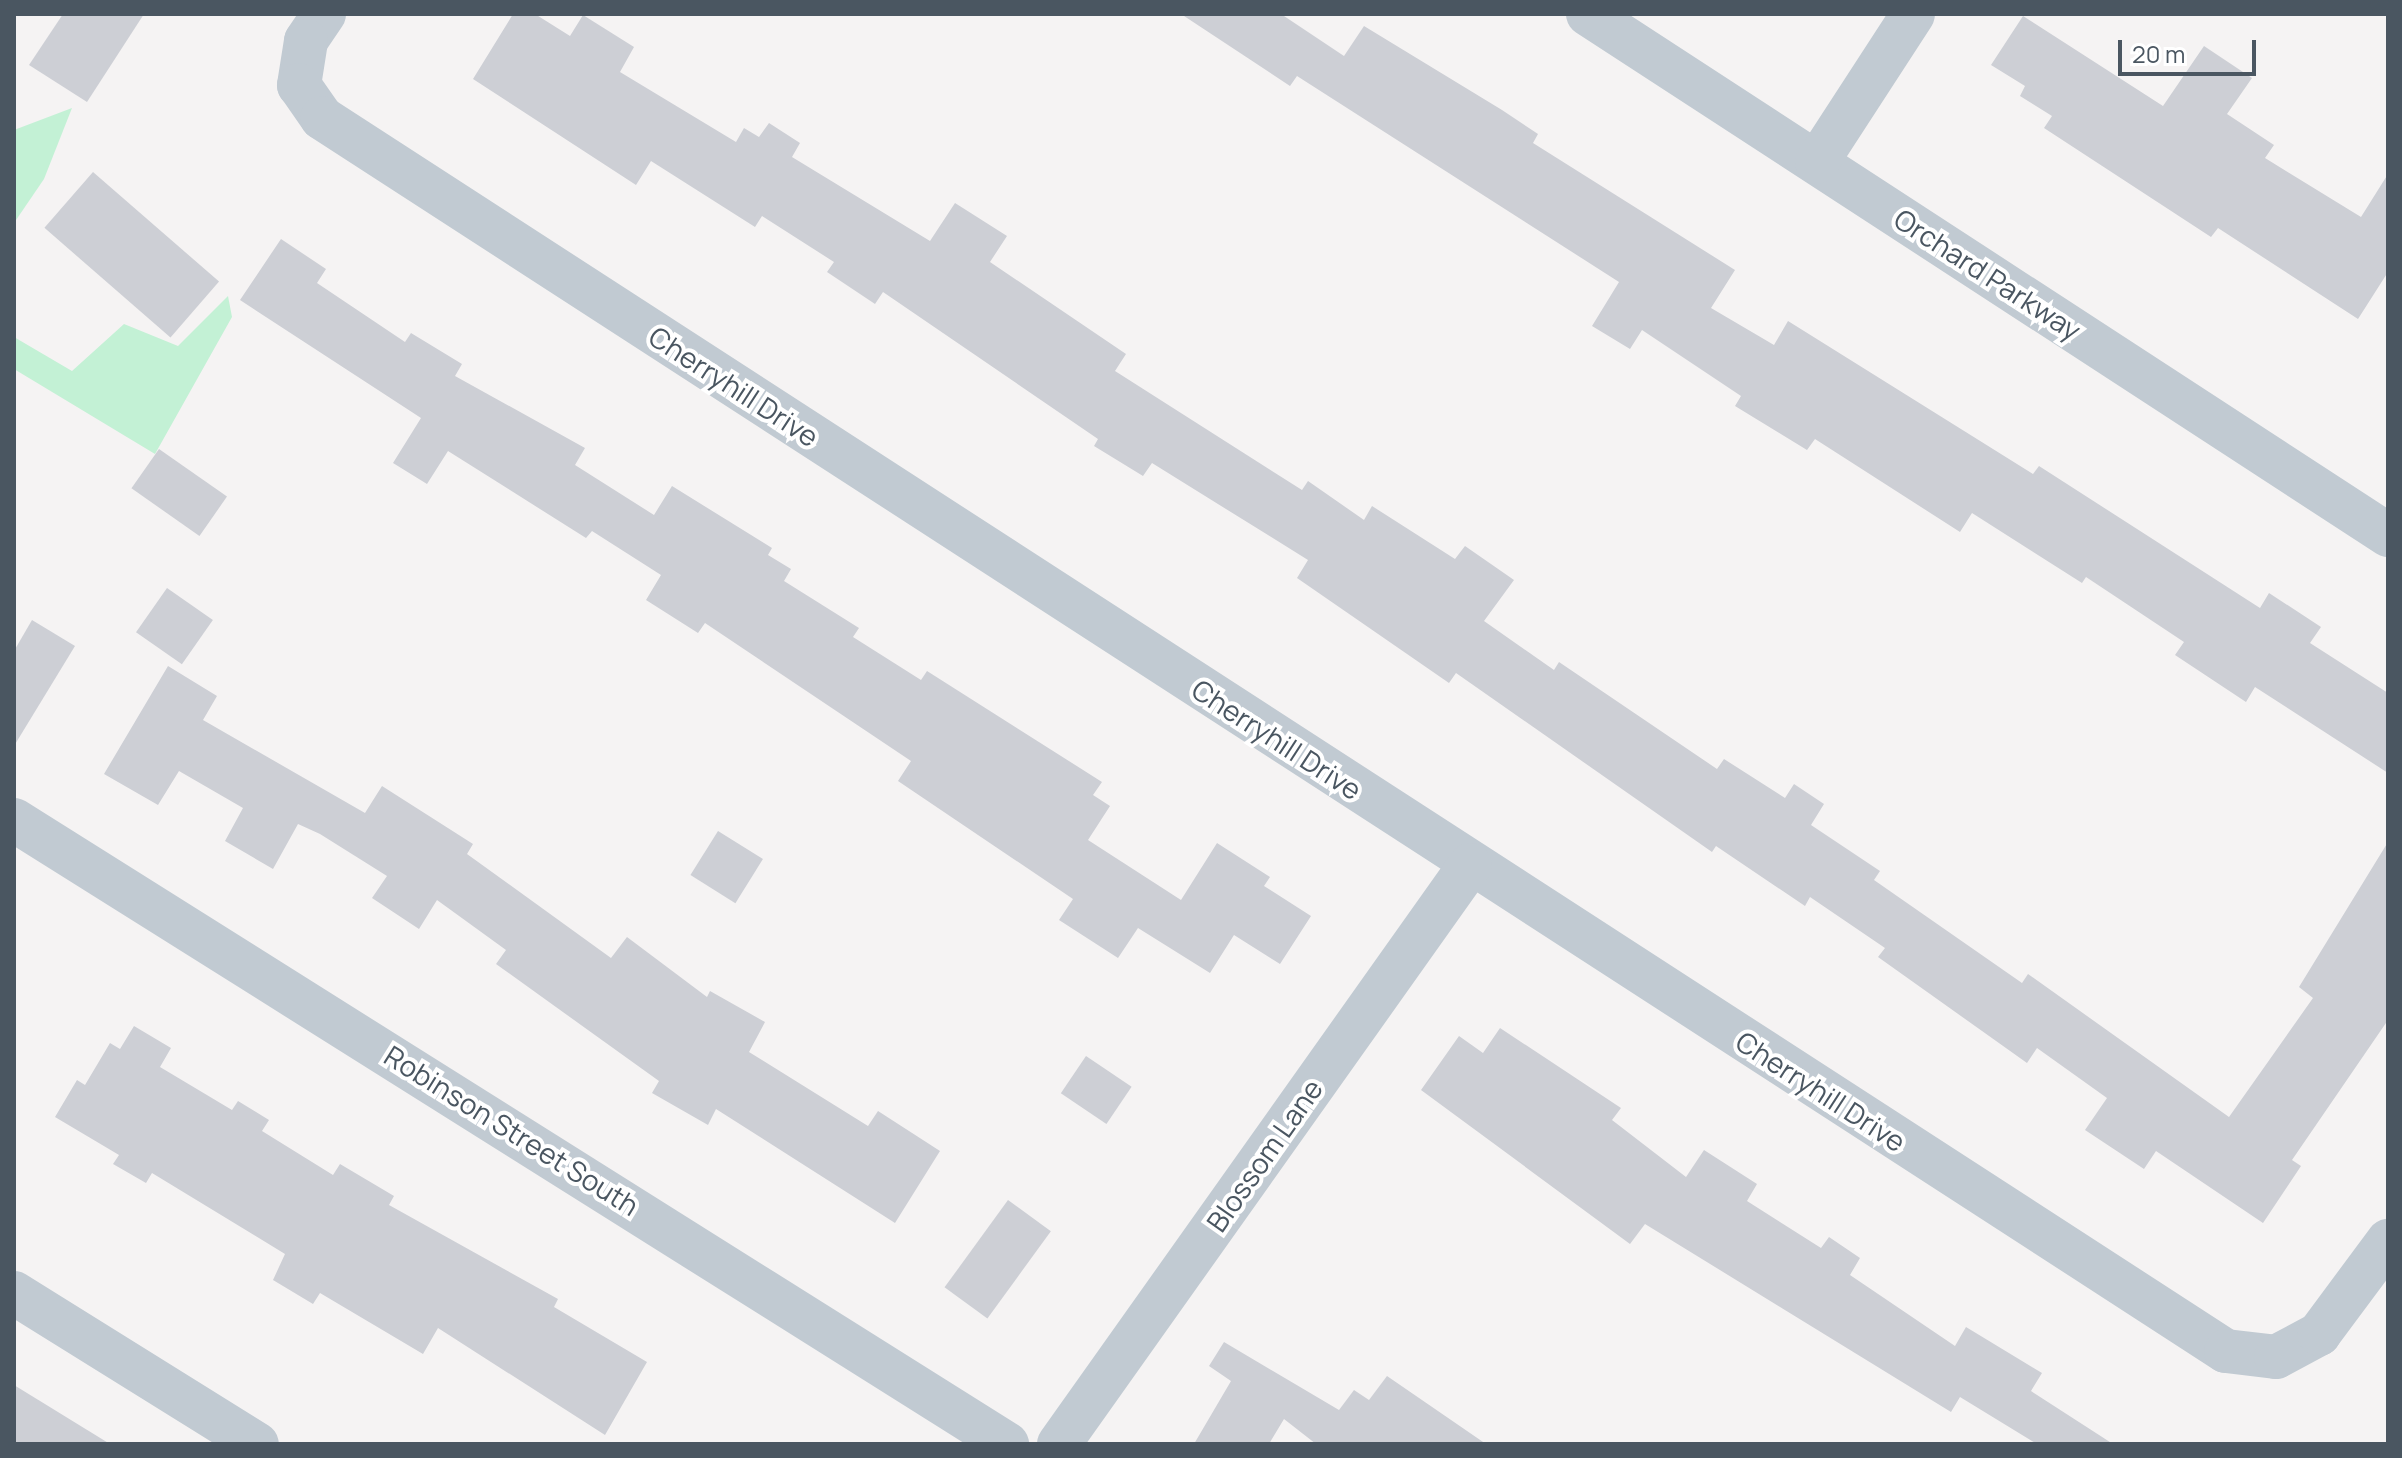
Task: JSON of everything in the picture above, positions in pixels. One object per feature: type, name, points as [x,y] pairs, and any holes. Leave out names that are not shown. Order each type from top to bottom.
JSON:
[{"type":"street","name":"Cherryhill Drive","points":[[324,14],[306,41],[299,85],[322,118],[1470,865],[2226,1351],[2276,1357],[2319,1334],[2388,1241]]},
{"type":"street","name":"Orchard Parkway","points":[[1588,14],[2388,535]]},
{"type":"street","points":[[1817,162],[1913,14]]},
{"type":"street","name":"Robinson Street South","points":[[14,820],[1007,1444]]},
{"type":"street","name":"Blossom Lane","points":[[1059,1444],[1470,865]]},
{"type":"street","points":[[14,1293],[257,1444]]},
{"type":"green space","points":[[72,108],[44,179],[14,223],[14,130]]},
{"type":"green space","points":[[228,296],[232,317],[155,454],[14,369],[14,337],[72,371],[124,324],[178,346]]},
{"type":"building","points":[[63,14],[144,14],[87,102],[29,65]]},
{"type":"building","points":[[513,14],[535,14],[570,36],[583,15],[634,47],[620,72],[736,142],[744,128],[759,137],[769,123],[800,143],[792,157],[930,241],[955,203],[1007,236],[990,262],[1126,354],[1115,371],[1302,490],[1308,481],[1364,520],[1372,506],[1455,559],[1465,546],[1514,580],[1484,621],[1554,670],[1559,662],[1717,769],[1724,759],[1785,798],[1794,784],[1824,804],[1811,825],[1880,871],[1874,880],[2022,983],[2028,974],[2229,1117],[2313,998],[2299,987],[2388,842],[2388,1020],[2292,1160],[2301,1166],[2263,1223],[2156,1151],[2144,1169],[2085,1130],[2107,1098],[2037,1048],[2027,1063],[1878,957],[1885,948],[1810,897],[1805,906],[1716,846],[1712,852],[1456,673],[1449,683],[1297,578],[1308,560],[1152,463],[1143,476],[1094,446],[1098,439],[883,292],[875,304],[827,272],[834,262],[762,216],[755,227],[651,161],[636,185],[473,79]]},
{"type":"building","points":[[1181,14],[1281,14],[1344,56],[1364,26],[1502,110],[1538,134],[1533,143],[1735,270],[1711,308],[1774,345],[1788,321],[2033,474],[2039,466],[2260,608],[2269,593],[2321,627],[2310,643],[2388,693],[2388,773],[2255,687],[2246,702],[2175,655],[2184,642],[2086,577],[2082,583],[1972,513],[1960,532],[1815,439],[1807,450],[1735,406],[1741,396],[1642,330],[1630,349],[1592,326],[1619,282],[1297,76],[1290,86]]},
{"type":"building","points":[[2023,16],[2163,106],[2204,46],[2252,78],[2227,114],[2274,145],[2265,158],[2361,217],[2388,174],[2388,272],[2358,319],[2218,228],[2211,237],[2044,128],[2052,116],[2020,96],[2025,86],[1991,65]]},
{"type":"building","points":[[93,172],[219,282],[170,337],[44,228]]},
{"type":"building","points":[[281,239],[326,269],[317,283],[405,342],[411,333],[462,364],[455,376],[585,448],[575,465],[654,515],[672,486],[772,548],[768,555],[791,569],[784,581],[859,628],[853,637],[921,680],[927,671],[1102,782],[1093,795],[1110,806],[1088,840],[1181,900],[1217,843],[1270,877],[1264,886],[1311,916],[1280,964],[1234,935],[1210,973],[1138,928],[1118,958],[1059,920],[1073,899],[898,781],[911,761],[705,623],[698,633],[646,600],[661,575],[592,531],[586,538],[448,451],[427,484],[393,463],[421,418],[240,300]]},
{"type":"building","points":[[159,449],[227,497],[199,536],[131,488]]},
{"type":"building","points":[[167,588],[213,620],[182,664],[136,632]]},
{"type":"building","points":[[32,620],[75,646],[14,746],[14,651]]},
{"type":"building","points":[[168,666],[217,696],[203,720],[365,813],[382,786],[473,844],[467,854],[611,958],[627,937],[707,997],[710,991],[765,1022],[749,1052],[868,1126],[878,1111],[940,1151],[895,1223],[716,1109],[708,1125],[652,1093],[659,1081],[496,964],[506,950],[437,900],[419,929],[372,898],[387,876],[320,834],[298,824],[273,869],[225,841],[243,808],[179,771],[158,805],[104,774]]},
{"type":"building","points":[[718,831],[763,859],[735,903],[690,875]]},
{"type":"building","points":[[134,1026],[171,1048],[160,1067],[232,1110],[238,1101],[269,1120],[262,1131],[333,1175],[340,1164],[394,1196],[389,1205],[558,1299],[554,1307],[647,1362],[605,1435],[438,1328],[423,1354],[320,1293],[313,1304],[273,1280],[285,1254],[152,1173],[146,1183],[113,1164],[119,1155],[55,1117],[77,1080],[85,1085],[110,1043],[120,1049]]},
{"type":"building","points":[[1500,1028],[1621,1108],[1612,1120],[1686,1177],[1704,1150],[1757,1184],[1747,1201],[1821,1248],[1829,1237],[1860,1258],[1850,1275],[1955,1346],[1966,1327],[2042,1373],[2031,1391],[2113,1444],[2037,1444],[1960,1397],[1951,1412],[1645,1224],[1630,1244],[1421,1090],[1459,1036],[1483,1053]]},
{"type":"building","points":[[1086,1056],[1132,1087],[1106,1124],[1061,1093]]},
{"type":"building","points":[[1008,1200],[1051,1231],[987,1319],[945,1287]]},
{"type":"building","points":[[1224,1342],[1339,1410],[1354,1390],[1369,1400],[1387,1376],[1486,1444],[1316,1444],[1284,1419],[1269,1444],[1194,1444],[1231,1381],[1209,1366]]},
{"type":"building","points":[[14,1385],[110,1444],[14,1444]]}]
